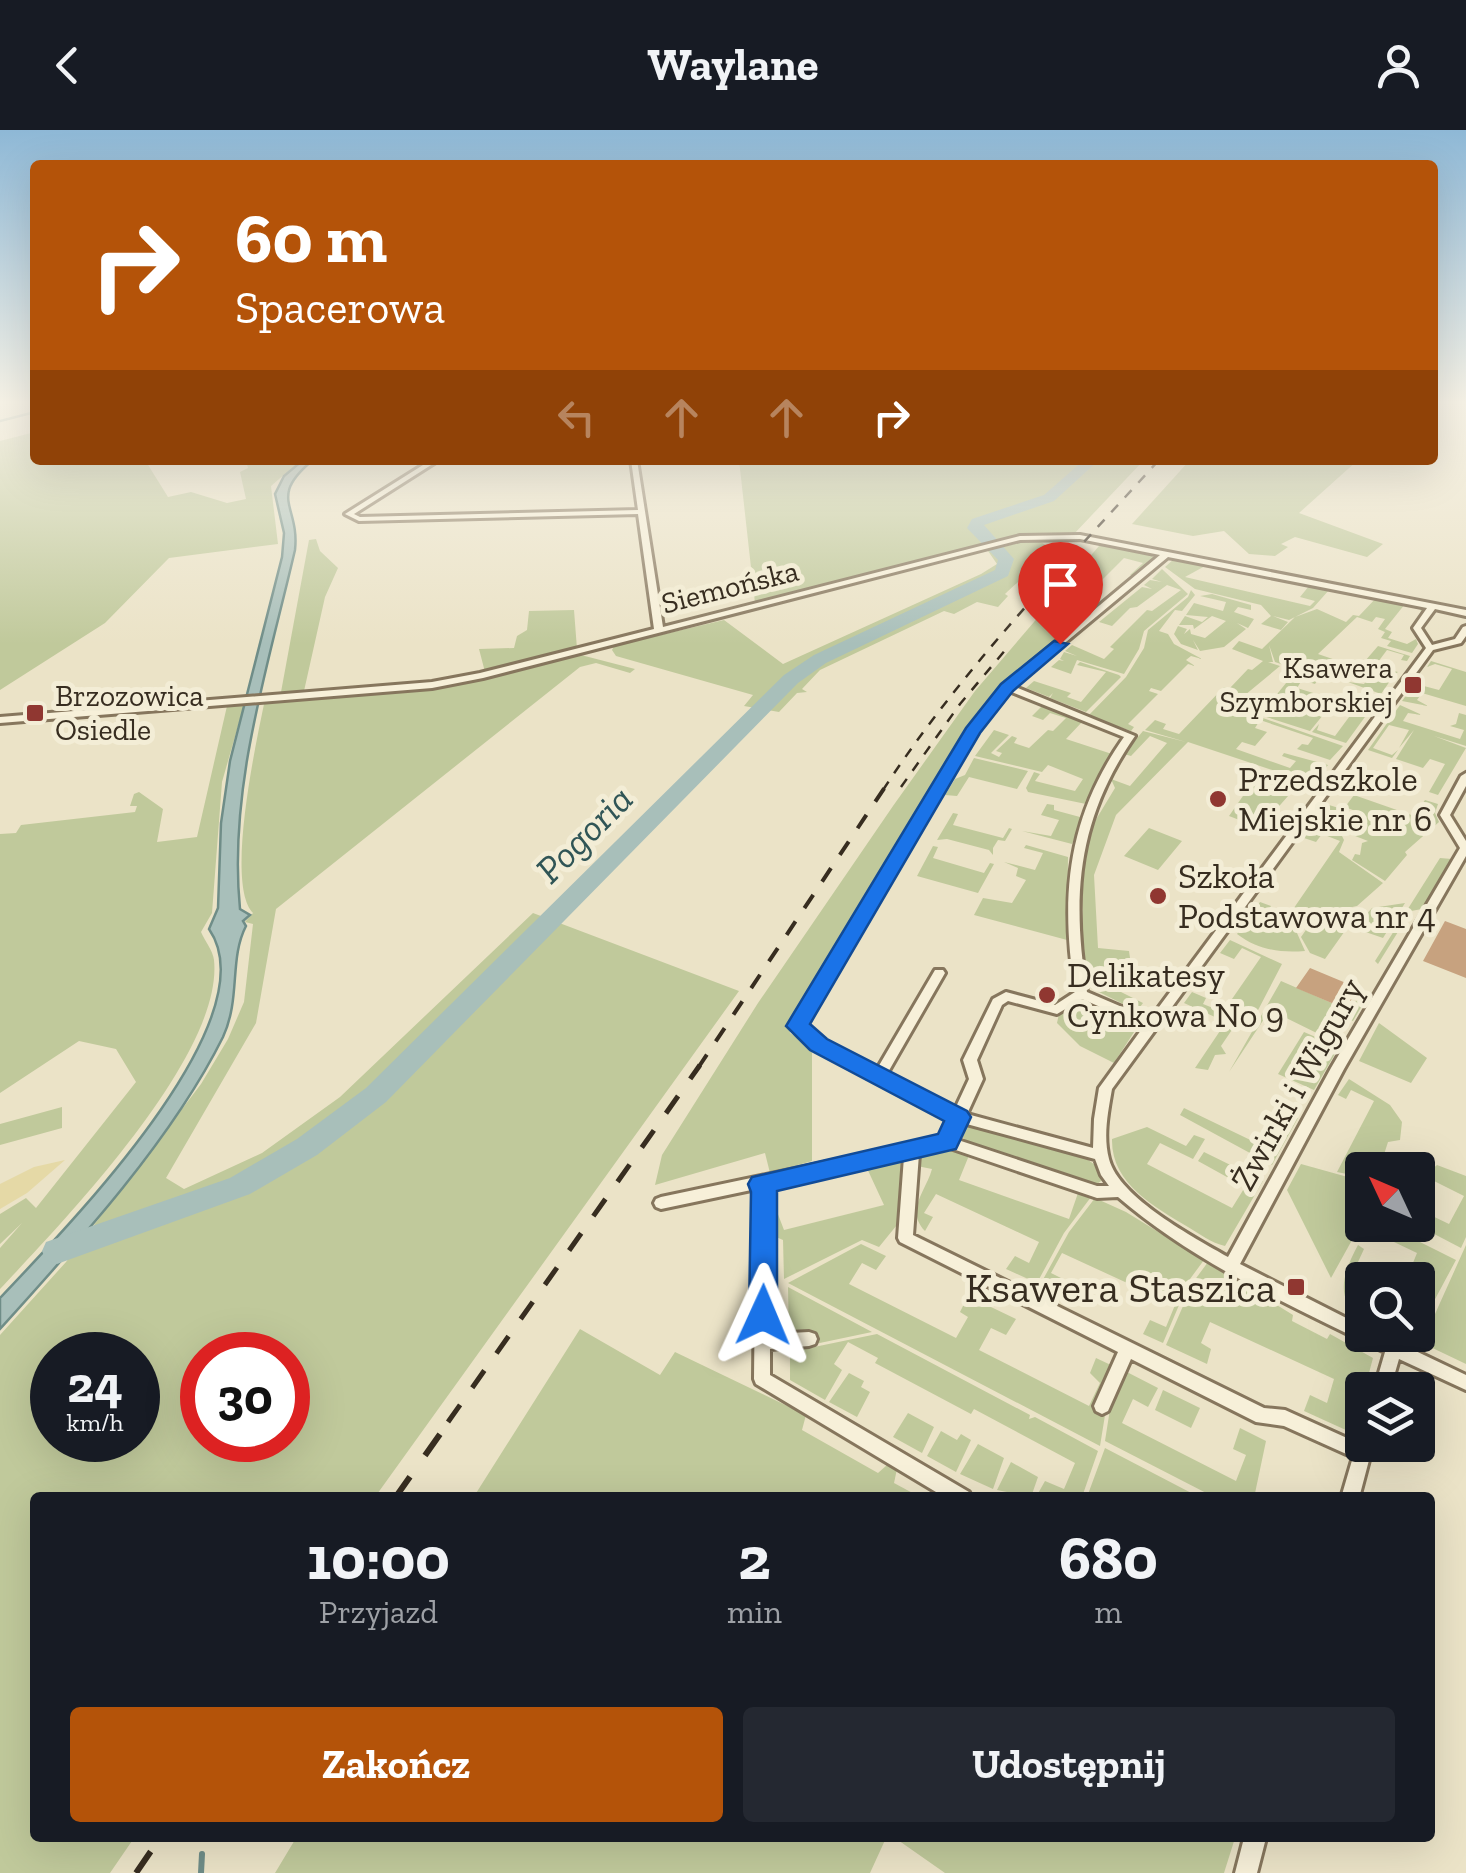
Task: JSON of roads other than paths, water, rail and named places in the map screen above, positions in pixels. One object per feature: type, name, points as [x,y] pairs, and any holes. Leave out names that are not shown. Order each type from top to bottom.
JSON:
[{"type":"street","points":[[401,481],[348,514],[359,518],[641,512]]},
{"type":"street","points":[[637,481],[659,631]]},
{"type":"street","name":"Siemońska","points":[[0,720],[432,685],[1020,538],[1076,536],[1466,613]]},
{"type":"street","points":[[1100,1155],[958,1117],[878,1076],[802,1033],[797,1026],[972,732],[1007,687],[1166,554]]},
{"type":"street","points":[[1430,648],[1417,628],[1433,606]]},
{"type":"street","points":[[1345,1324],[1232,1265],[1118,1191],[1100,1155],[1099,1123],[1106,1088],[1430,648],[1458,641],[1466,630]]},
{"type":"street","points":[[1007,687],[1130,736],[1108,764],[1076,850],[1074,958],[1081,994]]},
{"type":"street","name":"Żwirki i Wigury","points":[[1232,1265],[1464,848],[1446,815],[1466,776]]},
{"type":"street","points":[[878,1076],[939,973]]},
{"type":"street","points":[[1081,994],[1153,1025]]},
{"type":"street","points":[[947,1142],[976,1079],[970,1060],[997,1002],[1006,996],[1057,1010],[1081,994]]},
{"type":"street","points":[[661,1204],[947,1142],[1096,1192],[1118,1191]]},
{"type":"street","points":[[912,1148],[905,1238],[1262,1416],[1285,1418],[1345,1442]]},
{"type":"street","points":[[761,1184],[762,1379],[953,1492]]},
{"type":"street","points":[[763,1342],[810,1339]]},
{"type":"street","points":[[1102,1406],[1126,1351]]},
{"type":"street","points":[[1402,1352],[1466,1384]]},
{"type":"street","points":[[1352,1492],[1360,1462]]},
{"type":"street","points":[[1246,1873],[1254,1842]]},
{"type":"water","points":[[281,481],[293,481],[288,493],[295,550],[245,773],[238,864],[240,909],[250,915],[243,921],[246,926],[238,952],[228,1022],[202,1076],[150,1152],[0,1329],[0,1298],[68,1225],[152,1122],[187,1068],[212,1016],[221,968],[209,929],[218,908],[221,823],[230,761],[282,557],[284,533],[275,494]]},
{"type":"waterway","name":"Pogoria","points":[[57,1251],[240,1186],[307,1147],[376,1095],[791,679],[820,659],[1002,573],[1006,559],[975,528],[977,522],[1049,498],[1068,481]]},
{"type":"waterway","points":[[201,1873],[202,1854]]},
{"type":"railway","points":[[883,790],[979,661],[1140,481]]},
{"type":"railway","points":[[901,787],[960,704],[1007,648]]},
{"type":"railway","points":[[700,1065],[883,790]]},
{"type":"railway","points":[[448,1422],[700,1065]]},
{"type":"railway","points":[[399,1492],[450,1420]]},
{"type":"railway","points":[[136,1873],[157,1842]]},
{"type":"place","name":"Ksawera Szymborskiej","points":[[1413,685]]},
{"type":"place","name":"Brzozowica Osiedle","points":[[35,713]]},
{"type":"place","name":"Przedszkole Miejskie nr 6","points":[[1218,799]]},
{"type":"place","name":"Szkoła Podstawowa nr 4","points":[[1158,896]]},
{"type":"place","name":"Delikatesy Cynkowa No 9","points":[[1047,995]]},
{"type":"place","name":"Ksawera Staszica","points":[[1296,1287]]}]
